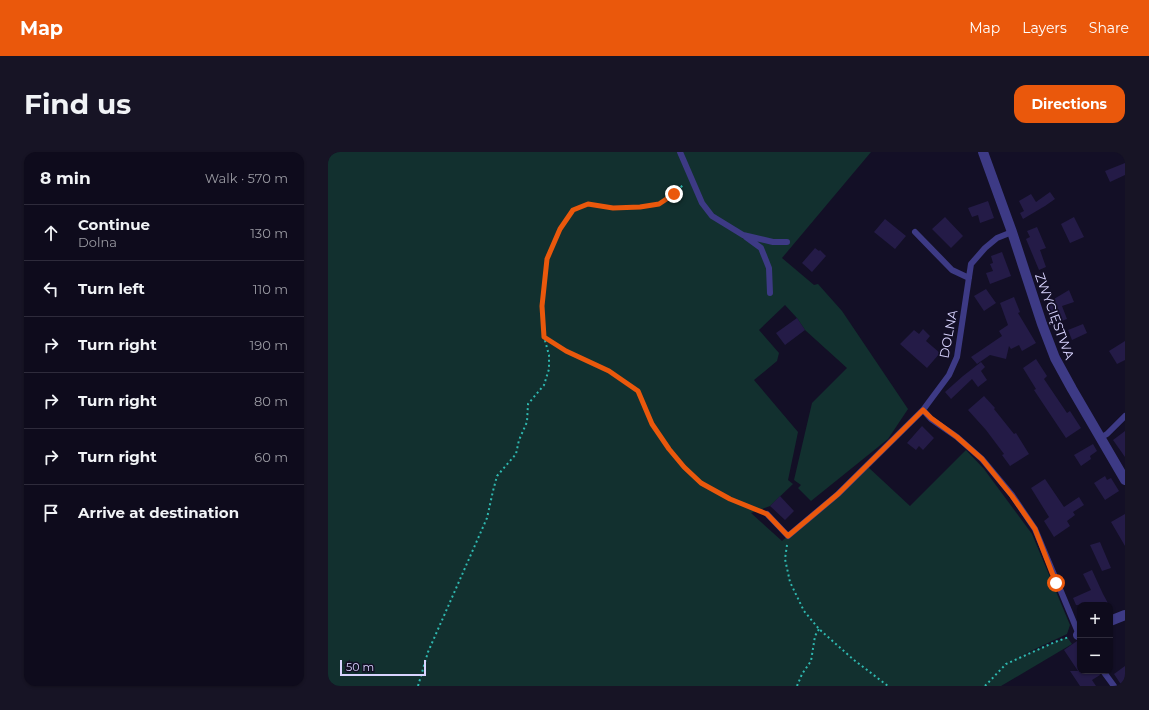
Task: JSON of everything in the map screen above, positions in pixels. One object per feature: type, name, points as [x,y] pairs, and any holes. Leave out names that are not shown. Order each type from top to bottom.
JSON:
[{"type":"street","name":"ZWYCIĘSTWA","points":[[983,152],[1055,358],[1125,480]]},
{"type":"street","points":[[1113,620],[1125,615]]},
{"type":"lane","points":[[680,152],[702,203],[712,216],[761,248],[769,268],[770,294]]},
{"type":"lane","points":[[915,232],[952,270],[969,278]]},
{"type":"lane","name":"DOLNA","points":[[788,536],[838,494],[923,410],[949,375],[957,357],[971,264],[984,248],[997,238],[1012,232]]},
{"type":"lane","points":[[743,235],[773,242],[787,242]]},
{"type":"lane","points":[[923,410],[982,459],[1012,496],[1035,529],[1077,630]]},
{"type":"lane","points":[[1100,438],[1107,434],[1125,416]]},
{"type":"lane","points":[[767,514],[788,536]]},
{"type":"lane","points":[[1105,674],[1114,686]]},
{"type":"path","points":[[418,686],[428,652],[452,601],[487,518],[497,476],[516,454],[519,440],[527,422],[528,404],[544,384],[549,370],[549,355],[544,337],[542,306],[547,259],[560,229],[573,210],[588,204],[613,208],[640,207],[659,204],[674,194],[691,178]]},
{"type":"path","points":[[544,337],[566,351],[609,371],[638,391],[652,424],[669,449],[684,467],[701,483],[730,499],[767,514]]},
{"type":"path","points":[[788,536],[785,559],[790,582],[804,611],[818,629],[854,660],[888,686]]},
{"type":"path","points":[[797,686],[802,674],[811,661],[815,636],[818,629]]},
{"type":"path","points":[[985,686],[1006,664],[1055,642],[1077,636]]},
{"type":"green space","points":[[328,152],[871,152],[782,258],[814,285],[818,284],[842,311],[908,409],[888,439],[811,501],[798,488],[801,485],[794,480],[812,403],[847,368],[805,330],[797,318],[785,305],[759,330],[779,353],[777,361],[754,380],[798,432],[788,480],[793,484],[770,506],[751,513],[782,541],[868,467],[910,506],[966,450],[984,469],[1032,534],[1070,625],[1067,634],[1018,657],[1067,637],[1072,644],[1001,686],[328,686]]},
{"type":"building","points":[[1125,163],[1125,175],[1110,182],[1105,171]]},
{"type":"building","points":[[1050,192],[1055,199],[1023,219],[1020,213],[1024,211],[1019,201],[1031,194],[1036,202]]},
{"type":"building","points":[[988,201],[994,218],[980,223],[978,215],[972,217],[968,208]]},
{"type":"building","points":[[945,217],[963,236],[951,248],[932,229]]},
{"type":"building","points":[[1074,217],[1084,237],[1070,243],[1061,224]]},
{"type":"building","points":[[885,219],[906,236],[895,249],[874,232]]},
{"type":"building","points":[[1037,227],[1046,248],[1040,250],[1046,267],[1039,270],[1026,239],[1030,237],[1027,231]]},
{"type":"building","points":[[815,248],[819,251],[820,250],[826,256],[812,272],[802,263]]},
{"type":"building","points":[[1002,252],[1011,276],[990,284],[986,273],[993,271],[990,264],[993,263],[991,256]]},
{"type":"building","points":[[986,289],[996,303],[984,311],[974,296]]},
{"type":"building","points":[[1069,290],[1074,302],[1062,306],[1067,319],[1053,324],[1046,305],[1055,301],[1054,299]]},
{"type":"building","points":[[1014,297],[1020,312],[1018,313],[1036,343],[1022,351],[1019,345],[1011,349],[1009,346],[1006,359],[990,355],[977,364],[971,357],[1002,336],[999,331],[1008,325],[1000,303]]},
{"type":"building","points":[[797,318],[805,330],[785,345],[776,333]]},
{"type":"building","points":[[1083,324],[1087,333],[1072,340],[1068,330]]},
{"type":"building","points":[[923,329],[930,336],[926,341],[940,353],[927,368],[900,344],[914,330],[919,334]]},
{"type":"building","points":[[1125,341],[1125,360],[1117,364],[1109,351]]},
{"type":"building","points":[[1036,359],[1047,376],[1044,379],[1067,413],[1070,411],[1081,428],[1066,438],[1034,390],[1036,389],[1023,368]]},
{"type":"building","points":[[981,362],[985,367],[981,371],[987,380],[978,387],[972,379],[951,399],[945,392]]},
{"type":"building","points":[[984,396],[1014,434],[1016,433],[1029,454],[1010,466],[1002,455],[1004,454],[986,430],[968,410]]},
{"type":"building","points":[[922,426],[934,438],[923,450],[919,446],[916,450],[907,443]]},
{"type":"building","points":[[1125,431],[1125,457],[1113,440]]},
{"type":"building","points":[[1093,444],[1097,451],[1090,456],[1091,459],[1081,466],[1074,455]]},
{"type":"building","points":[[1105,476],[1107,480],[1111,478],[1119,491],[1105,500],[1094,483]]},
{"type":"building","points":[[1045,479],[1064,507],[1079,497],[1084,505],[1073,512],[1075,515],[1067,521],[1070,526],[1054,537],[1044,521],[1049,517],[1031,488]]},
{"type":"building","points":[[780,496],[794,511],[785,520],[770,506]]},
{"type":"building","points":[[1125,514],[1125,546],[1111,522]]},
{"type":"building","points":[[1100,542],[1111,568],[1102,571],[1090,545]]},
{"type":"building","points":[[1092,570],[1107,602],[1077,602],[1076,605],[1073,598],[1091,590],[1083,574]]},
{"type":"building","points":[[1077,641],[1077,670],[1064,650]]},
{"type":"building","points":[[1125,666],[1125,686],[1122,686],[1114,674]]},
{"type":"building","points":[[1070,671],[1077,671],[1077,674],[1100,675],[1092,680],[1096,686],[1080,686]]},
{"type":"route","points":[[674,194],[659,204],[640,207],[613,208],[588,204],[573,210],[560,229],[547,259],[542,306],[544,337],[566,351],[609,371],[638,391],[652,424],[669,449],[684,467],[701,483],[730,499],[767,514],[788,536],[838,494],[923,410],[982,459],[1012,496],[1035,529],[1056,583]]}]
